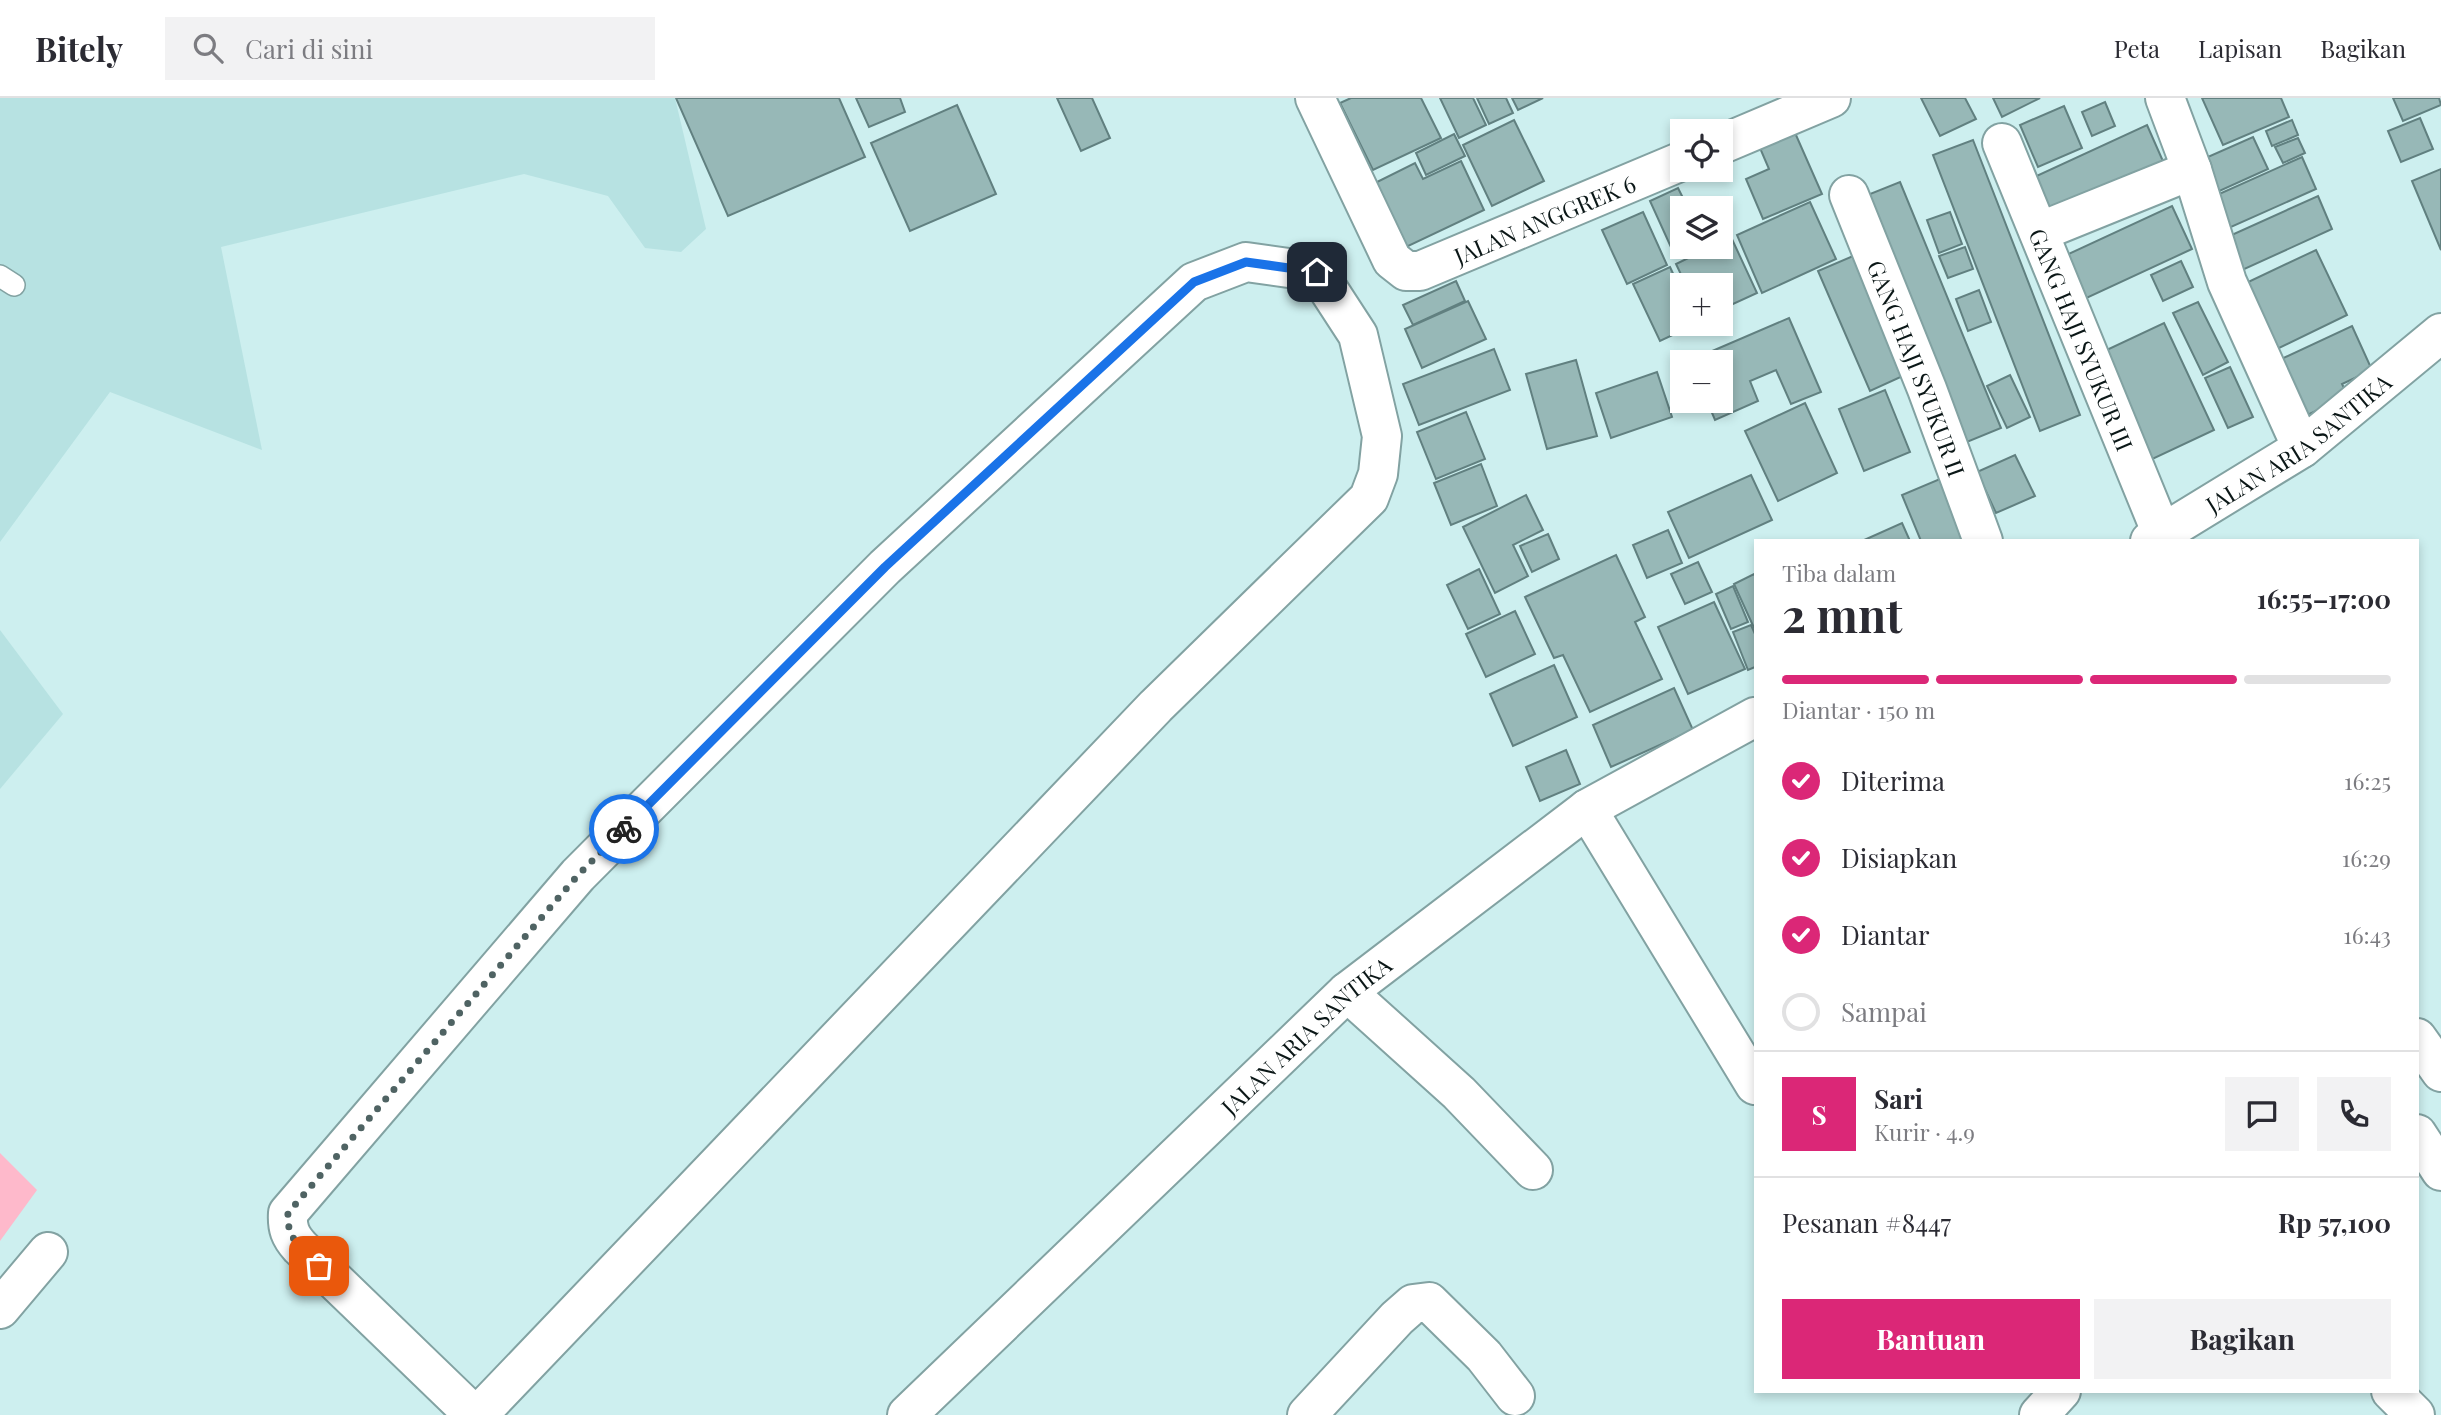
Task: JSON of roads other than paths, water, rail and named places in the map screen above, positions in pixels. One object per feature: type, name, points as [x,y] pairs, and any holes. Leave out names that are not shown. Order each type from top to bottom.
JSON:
[{"type":"street","name":"JALAN ANGGREK 6","points":[[1315,98],[1392,260],[1406,271],[1420,271],[1670,166]]},
{"type":"street","points":[[1733,139],[1831,98]]},
{"type":"street","points":[[2165,98],[2192,170],[2227,282],[2302,448]]},
{"type":"street","name":"GANG HAJI SYUKUR III","points":[[2002,144],[2039,232],[2156,537]]},
{"type":"street","points":[[2039,232],[2192,170]]},
{"type":"street","name":"GANG HAJI SYUKUR II","points":[[1849,195],[1927,389],[1982,539]]},
{"type":"street","points":[[1246,262],[1317,272],[1358,335],[1382,436],[1378,474],[1369,498],[1156,706],[476,1415],[300,1247],[291,1237],[287,1225],[288,1213],[578,875],[885,567],[1194,282],[1246,262]]},
{"type":"street","name":"JALAN ARIA SANTIKA","points":[[2156,537],[2302,448],[2441,333]]},
{"type":"street","name":"JALAN ARIA SANTIKA","points":[[907,1415],[1347,992],[1587,808],[1754,718]]},
{"type":"street","points":[[1587,808],[1754,1083]]},
{"type":"street","points":[[1347,992],[1459,1093],[1533,1170]]},
{"type":"street","points":[[2419,1041],[2441,1072]]},
{"type":"street","points":[[2419,1127],[2441,1117]]},
{"type":"street","points":[[2419,1137],[2441,1171]]},
{"type":"street","points":[[0,1309],[48,1252]]},
{"type":"street","points":[[1307,1415],[1397,1318],[1413,1304],[1429,1301],[1484,1356],[1515,1396]]},
{"type":"street","points":[[2039,1415],[2060,1393]]},
{"type":"street","points":[[2393,1393],[2415,1415]]}]
